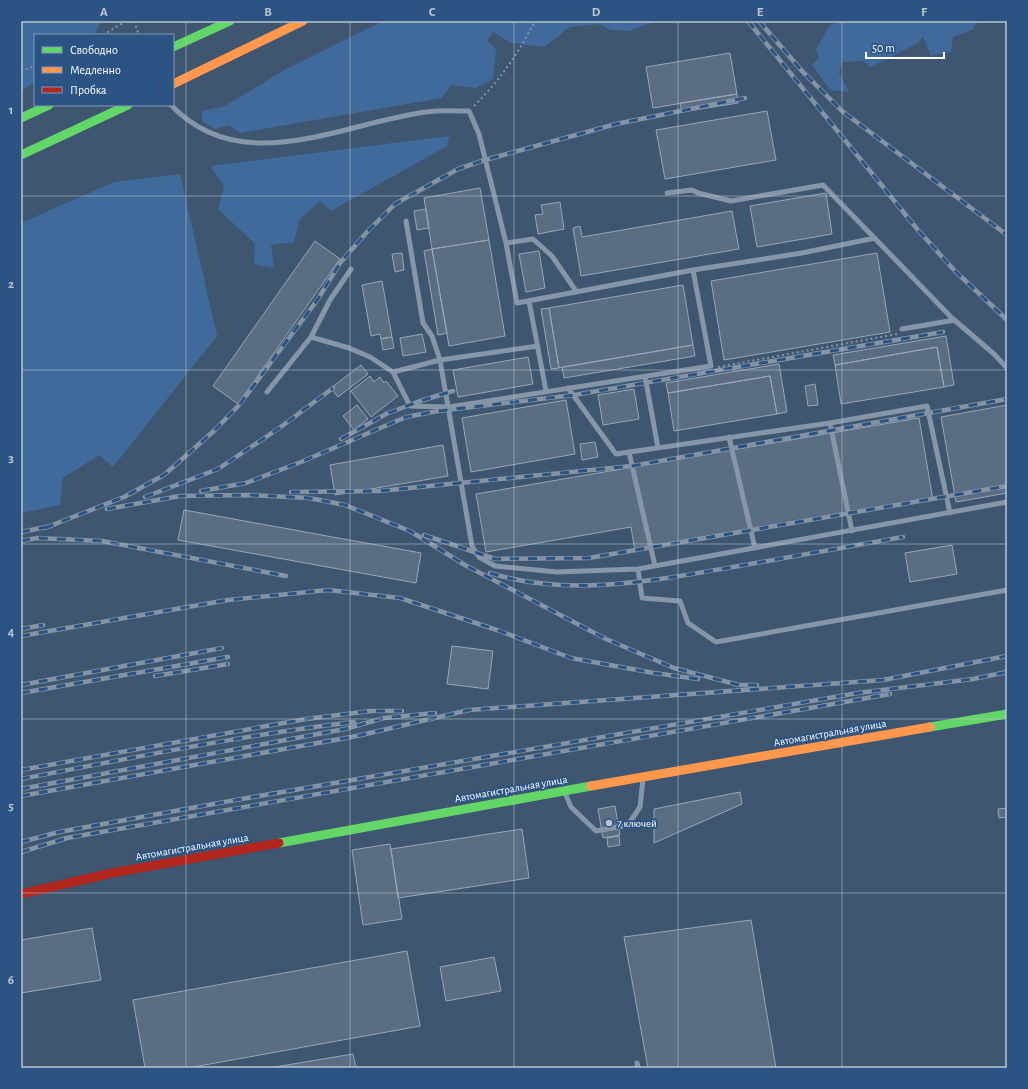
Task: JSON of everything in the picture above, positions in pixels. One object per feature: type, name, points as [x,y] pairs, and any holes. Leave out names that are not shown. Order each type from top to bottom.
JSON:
[{"type":"main road","points":[[174,47],[230,21]]},
{"type":"main road","points":[[174,84],[303,21]]},
{"type":"main road","points":[[21,118],[47,106]]},
{"type":"main road","points":[[21,155],[126,106]]},
{"type":"main road","name":"Автомагистральная улица","points":[[21,894],[112,873],[643,777],[1007,714]]},
{"type":"lane","points":[[172,106],[190,122],[214,136],[234,142],[260,143],[297,141],[427,111],[469,111],[479,134],[506,244],[517,303],[692,270],[802,253],[875,238]]},
{"type":"lane","points":[[667,193],[692,190],[698,194],[731,201],[823,185],[955,320],[994,354],[1007,368]]},
{"type":"lane","points":[[406,221],[423,323],[432,336],[440,360],[472,546],[479,557],[495,566],[557,572],[595,572],[638,569],[1007,502]]},
{"type":"lane","points":[[506,244],[533,239],[552,256],[576,292]]},
{"type":"lane","points":[[267,392],[311,337],[330,300],[351,269]]},
{"type":"lane","points":[[311,337],[348,348],[370,357],[393,372],[410,406],[449,407],[712,366],[692,270]]},
{"type":"lane","points":[[530,301],[546,391]]},
{"type":"lane","points":[[902,329],[955,320]]},
{"type":"lane","points":[[393,372],[440,360],[538,346]]},
{"type":"lane","points":[[645,376],[658,448]]},
{"type":"lane","points":[[568,388],[616,454],[830,423],[927,406],[950,513]]},
{"type":"lane","points":[[830,423],[852,531]]},
{"type":"lane","points":[[729,437],[755,548]]},
{"type":"lane","points":[[628,452],[655,566]]},
{"type":"lane","points":[[638,569],[642,598],[680,601],[688,623],[716,642],[1007,590]]},
{"type":"lane","points":[[565,792],[571,807],[596,830],[628,825],[640,807],[643,777]]},
{"type":"path","points":[[104,34],[126,21]]},
{"type":"path","points":[[134,21],[139,34]]},
{"type":"path","points":[[469,111],[490,90],[518,53],[535,21]]},
{"type":"path","points":[[21,71],[34,66]]},
{"type":"path","points":[[712,366],[717,367],[895,335],[902,329]]},
{"type":"shaded area","points":[[21,21],[101,21],[94,34],[34,34],[34,83],[21,91]]},
{"type":"shaded area","points":[[383,21],[656,21],[629,31],[611,30],[600,24],[570,27],[544,47],[511,43],[493,32],[487,41],[496,49],[493,79],[476,88],[451,85],[442,98],[240,133],[229,125],[216,129],[202,121],[202,111],[225,106],[286,69]]},
{"type":"shaded area","points":[[845,21],[978,21],[972,30],[953,37],[951,52],[931,56],[923,37],[916,44],[871,67],[863,61],[842,62],[839,73],[849,92],[830,90],[812,65],[819,58],[816,49],[830,25]]},
{"type":"shaded area","points":[[449,136],[447,146],[331,211],[320,201],[300,219],[294,242],[271,245],[274,268],[254,264],[255,244],[218,209],[224,186],[210,166]]},
{"type":"shaded area","points":[[180,174],[217,336],[113,467],[99,455],[63,478],[60,505],[21,513],[21,223],[114,182]]},
{"type":"building","points":[[730,53],[737,94],[653,108],[646,67]]},
{"type":"building","points":[[737,94],[738,103],[682,112],[680,103]]},
{"type":"building","points":[[767,111],[776,160],[665,179],[656,130]]},
{"type":"building","points":[[480,188],[489,240],[432,249],[424,198]]},
{"type":"building","points":[[826,193],[832,234],[757,247],[750,206]]},
{"type":"building","points":[[560,202],[564,229],[538,234],[535,215],[543,214],[541,205]]},
{"type":"building","points":[[426,209],[429,228],[417,230],[414,211]]},
{"type":"building","points":[[732,211],[739,249],[581,276],[573,228],[580,226],[582,237]]},
{"type":"building","points":[[489,240],[505,336],[449,346],[432,249]]},
{"type":"building","points":[[315,241],[340,259],[238,404],[213,386]]},
{"type":"building","points":[[432,249],[447,333],[438,335],[424,251]]},
{"type":"building","points":[[539,251],[545,288],[526,292],[519,254]]},
{"type":"building","points":[[402,253],[404,270],[395,272],[392,254]]},
{"type":"building","points":[[877,253],[890,332],[724,360],[711,281]]},
{"type":"building","points":[[382,281],[392,337],[381,339],[380,334],[371,336],[362,285]]},
{"type":"building","points":[[683,285],[693,345],[559,368],[549,308]]},
{"type":"building","points":[[549,308],[559,368],[551,369],[541,309]]},
{"type":"building","points":[[422,334],[426,352],[403,356],[400,338]]},
{"type":"building","points":[[946,336],[954,385],[944,387],[937,347],[835,365],[833,355]]},
{"type":"building","points":[[392,337],[394,348],[383,350],[381,339]]},
{"type":"building","points":[[693,345],[695,356],[564,378],[562,367]]},
{"type":"building","points":[[937,347],[944,387],[841,404],[835,365]]},
{"type":"building","points":[[528,357],[533,384],[458,397],[453,370]]},
{"type":"building","points":[[779,364],[787,412],[777,414],[770,376],[668,393],[666,383]]},
{"type":"building","points":[[361,365],[368,374],[338,397],[331,388]]},
{"type":"building","points":[[370,376],[374,382],[380,377],[384,383],[386,381],[398,396],[371,417],[351,391]]},
{"type":"building","points":[[770,376],[777,414],[674,431],[668,393]]},
{"type":"building","points":[[815,384],[818,405],[808,406],[805,386]]},
{"type":"building","points":[[634,389],[639,419],[603,425],[598,395]]},
{"type":"building","points":[[566,400],[575,454],[471,472],[462,418]]},
{"type":"building","points":[[357,405],[368,419],[354,430],[343,416]]},
{"type":"building","points":[[1007,405],[1007,493],[956,502],[941,417]]},
{"type":"building","points":[[919,418],[933,500],[635,551],[631,527],[486,552],[476,494]]},
{"type":"building","points":[[595,442],[598,457],[582,460],[580,444]]},
{"type":"building","points":[[443,445],[448,476],[335,495],[330,465]]},
{"type":"building","points":[[184,510],[421,553],[416,583],[178,540]]},
{"type":"building","points":[[952,545],[957,574],[910,582],[905,553]]},
{"type":"building","points":[[452,646],[493,651],[488,689],[447,684]]},
{"type":"building","points":[[740,792],[742,804],[654,843],[654,809]]},
{"type":"building","points":[[615,806],[620,835],[603,838],[598,809]]},
{"type":"building","points":[[1007,808],[1007,817],[999,818],[998,809]]},
{"type":"building","points":[[522,829],[529,878],[398,898],[391,849]]},
{"type":"building","points":[[619,836],[620,845],[608,847],[607,838]]},
{"type":"building","points":[[390,844],[402,919],[363,925],[352,850]]},
{"type":"building","points":[[751,920],[776,1068],[648,1068],[624,937]]},
{"type":"building","points":[[92,928],[101,980],[21,993],[21,940]]},
{"type":"building","points":[[407,951],[420,1026],[188,1068],[145,1068],[133,1000]]},
{"type":"building","points":[[494,957],[501,991],[446,1001],[440,967]]},
{"type":"building","points":[[353,1054],[356,1068],[269,1068]]},
{"type":"railway","points":[[748,21],[918,230],[954,270],[1007,320]]},
{"type":"railway","points":[[759,21],[802,71],[842,111],[1007,235]]},
{"type":"railway","points":[[45,528],[124,497],[164,475],[215,430],[240,404],[318,299],[340,263],[367,232],[395,204],[458,169],[485,160],[616,124],[745,98]]},
{"type":"railway","points":[[201,491],[246,483],[301,462],[406,417],[438,411],[574,395],[943,332]]},
{"type":"railway","points":[[145,497],[218,469],[278,429],[333,388]]},
{"type":"railway","points":[[341,439],[386,414],[420,401],[453,391]]},
{"type":"railway","points":[[291,492],[379,491],[632,466],[1007,399]]},
{"type":"railway","points":[[424,535],[495,559],[589,558],[1007,486]]},
{"type":"railway","points":[[107,509],[180,496],[251,495],[309,498],[345,505],[410,531],[465,565],[606,639],[674,668],[739,685],[757,685]]},
{"type":"railway","points":[[21,532],[51,526]]},
{"type":"railway","points":[[490,573],[521,580],[552,584],[614,584],[677,577],[903,537]]},
{"type":"railway","points":[[21,541],[37,538],[102,541],[286,576]]},
{"type":"railway","points":[[21,636],[228,600],[328,590],[400,598],[500,631],[571,658],[654,673],[698,679]]},
{"type":"railway","points":[[21,629],[43,625]]},
{"type":"railway","points":[[21,685],[222,648]]},
{"type":"railway","points":[[21,796],[357,736],[469,710],[883,680],[1007,656]]},
{"type":"railway","points":[[21,693],[228,657]]},
{"type":"railway","points":[[155,676],[228,664]]},
{"type":"railway","points":[[21,842],[59,832],[230,801],[858,693],[973,679],[1007,672]]},
{"type":"railway","points":[[21,852],[67,838],[890,694]]},
{"type":"railway","points":[[21,770],[306,719],[371,711],[402,711]]},
{"type":"railway","points":[[21,789],[345,729],[384,718],[435,713]]},
{"type":"railway","points":[[21,779],[229,740],[354,722]]},
{"type":"traffic: fast","points":[[174,47],[230,21]]},
{"type":"traffic: fast","points":[[21,118],[47,106]]},
{"type":"traffic: fast","points":[[21,155],[126,106]]},
{"type":"traffic: fast","points":[[930,727],[1007,714]]},
{"type":"traffic: fast","points":[[279,843],[591,786]]},
{"type":"traffic: slow","points":[[174,84],[303,21]]},
{"type":"traffic: slow","points":[[591,786],[930,727]]},
{"type":"traffic: jam","points":[[21,894],[112,873],[279,843]]},
{"type":"place","name":"7 ключей","points":[[609,823]]}]
